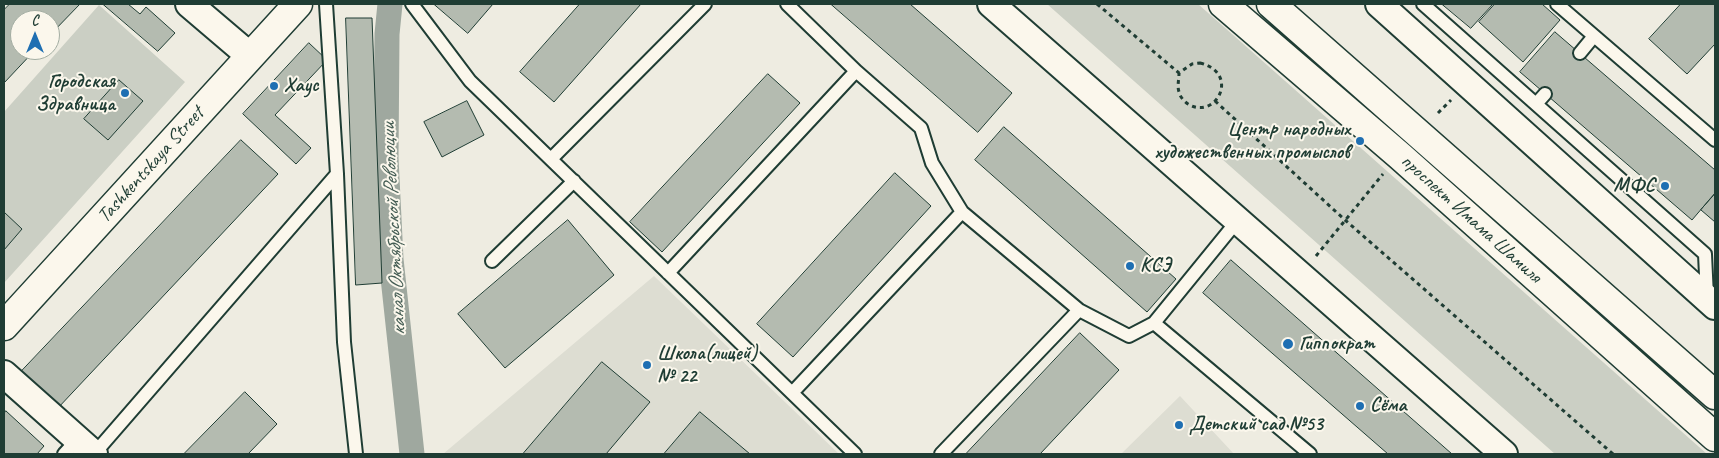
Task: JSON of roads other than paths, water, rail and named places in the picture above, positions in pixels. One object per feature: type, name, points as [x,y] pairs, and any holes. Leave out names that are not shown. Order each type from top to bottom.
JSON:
[{"type":"main road","name":"Tashkentskaya Street","points":[[4,325],[298,4]]},
{"type":"main road","name":"проспект Имама Шамиля","points":[[1223,4],[1400,156],[1715,437]]},
{"type":"main road","name":"проспект Имама Шамиля","points":[[1271,4],[1715,395]]},
{"type":"street","points":[[189,4],[250,56]]},
{"type":"street","points":[[991,4],[1504,454]]},
{"type":"street","points":[[1378,4],[1711,303]]},
{"type":"street","points":[[4,374],[82,451]]},
{"type":"lane","points":[[326,4],[337,174],[344,342],[356,454]]},
{"type":"lane","points":[[412,4],[470,81],[855,454]]},
{"type":"lane","points":[[551,159],[705,4]]},
{"type":"lane","points":[[787,4],[856,71],[921,128],[932,163],[962,212],[1080,310],[1129,336],[1154,323],[1238,220]]},
{"type":"lane","points":[[1423,4],[1705,254],[1711,303]]},
{"type":"lane","points":[[1557,4],[1715,140]]},
{"type":"lane","points":[[1580,53],[1594,36]]},
{"type":"lane","points":[[668,273],[856,71]]},
{"type":"lane","points":[[1536,104],[1545,94]]},
{"type":"lane","points":[[82,451],[337,174]]},
{"type":"lane","points":[[492,261],[574,181]]},
{"type":"lane","points":[[792,393],[962,212]]},
{"type":"lane","points":[[941,454],[1080,310]]},
{"type":"lane","points":[[1154,323],[1310,454]]},
{"type":"waterway","name":"канал Октябрьской Революции","points":[[390,4],[387,34],[386,158],[391,259],[412,454]]},
{"type":"place","name":"Хаус","points":[[274,86]]},
{"type":"place","name":"Городская Здравница","points":[[125,93]]},
{"type":"place","name":"Центр народных художественных промыслов","points":[[1360,141]]},
{"type":"place","name":"МФС","points":[[1665,186]]},
{"type":"place","name":"КСЭ","points":[[1130,266]]},
{"type":"place","name":"Гиппократ","points":[[1288,344]]},
{"type":"place","name":"Школа(лицей) № 22","points":[[647,365]]},
{"type":"place","name":"Сёма","points":[[1360,406]]},
{"type":"place","name":"Детский сад №53","points":[[1179,425]]}]
